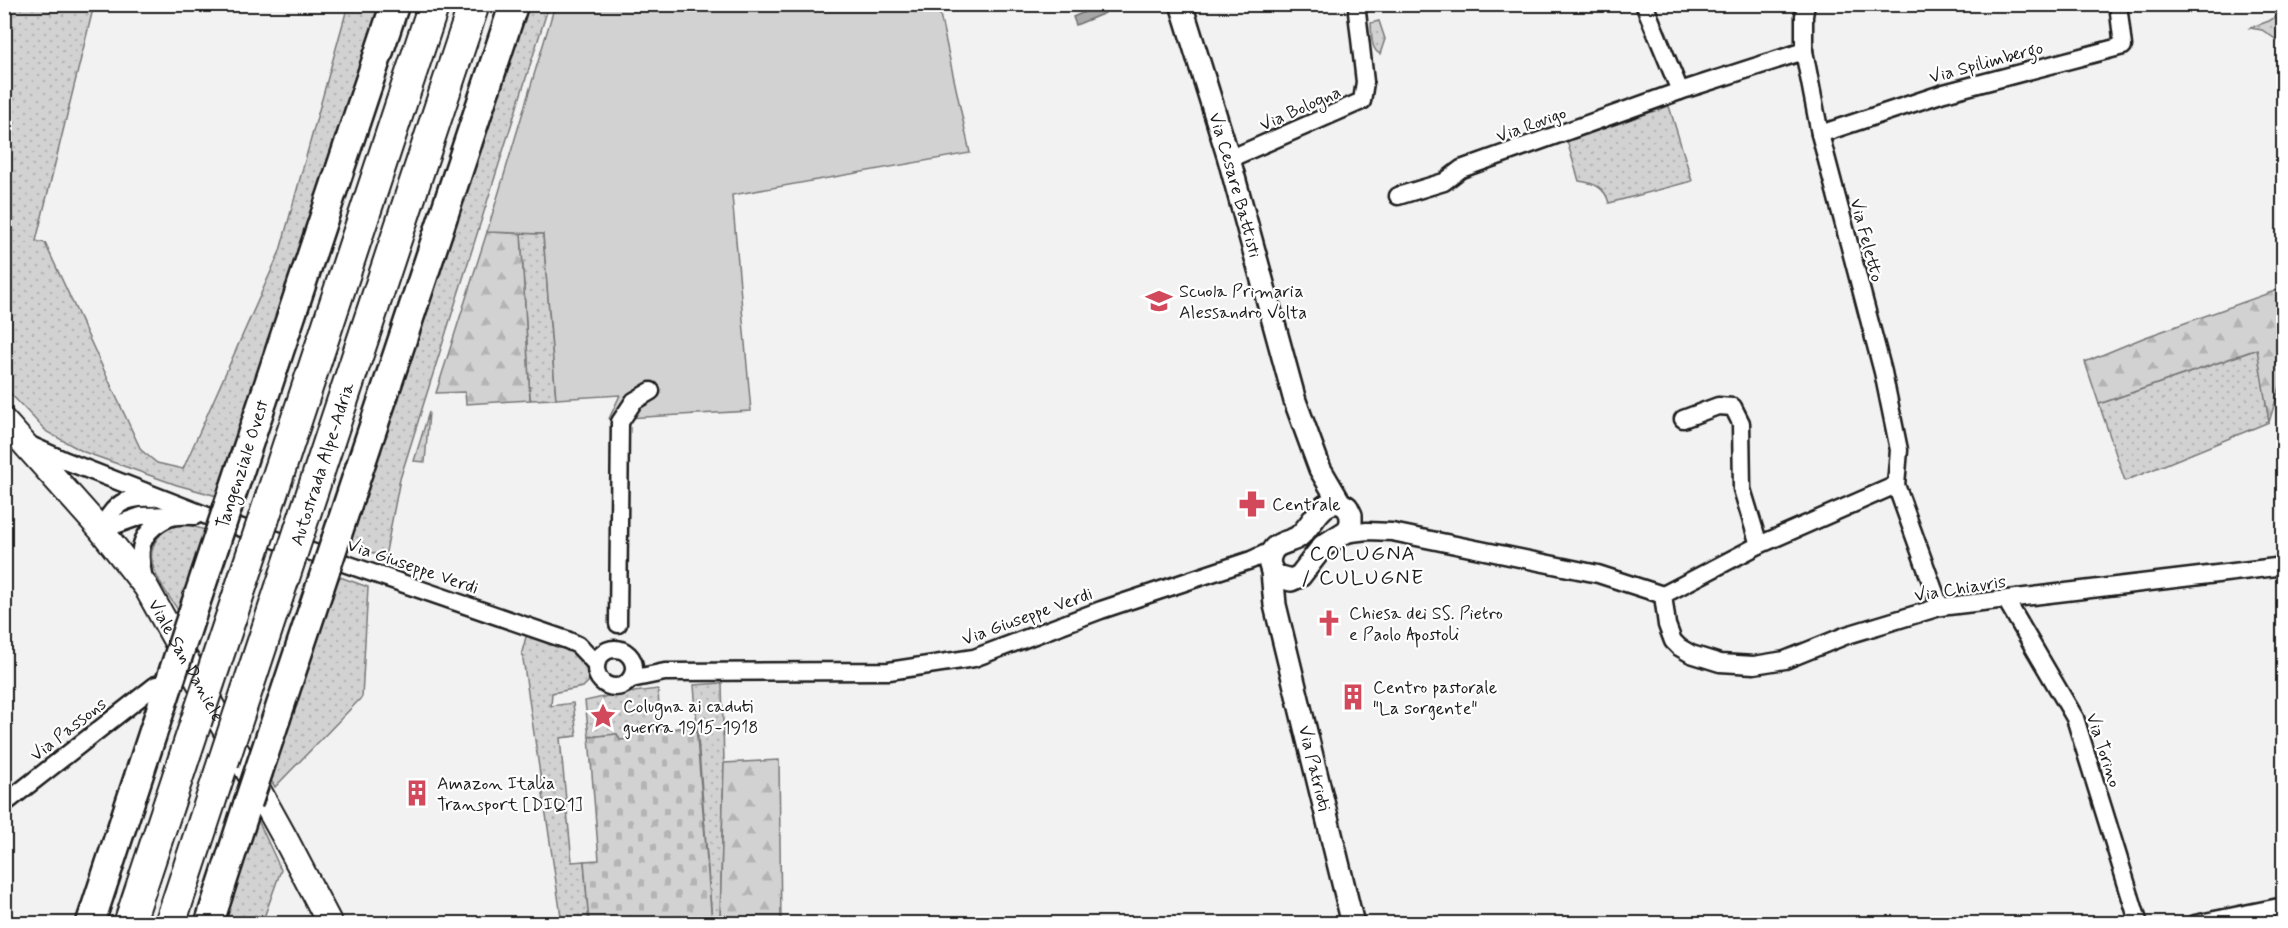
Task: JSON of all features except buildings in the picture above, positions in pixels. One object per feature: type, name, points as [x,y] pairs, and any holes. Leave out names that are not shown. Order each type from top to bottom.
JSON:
[{"type":"highway","name":"Tangenziale Ovest","points":[[90,924],[163,683],[219,511],[395,4]]},
{"type":"highway","name":"Autostrada Alpe-Adria","points":[[129,924],[434,4]]},
{"type":"highway","name":"Autostrada Alpe-Adria","points":[[170,924],[474,4]]},
{"type":"highway","points":[[209,924],[514,4]]},
{"type":"main road","name":"Viale San Daniele","points":[[4,421],[101,530],[146,587],[330,924]]},
{"type":"street","name":"Via Bologna","points":[[1229,159],[1362,101],[1365,82],[1357,12],[1360,4]]},
{"type":"street","points":[[1644,4],[1680,92]]},
{"type":"street","name":"Via Feletto","points":[[1806,4],[1804,51],[1820,134],[1845,236],[1883,372],[1899,450],[1896,485],[1940,608]]},
{"type":"street","name":"Via Spilimbergo","points":[[1820,134],[1944,93],[2123,46],[2118,4]]},
{"type":"street","name":"Via Cesare Battisti","points":[[1181,5],[1229,159],[1295,401],[1320,469],[1345,507]]},
{"type":"street","name":"Via Rovigo","points":[[1398,196],[1444,182],[1461,170],[1680,92],[1804,51]]},
{"type":"street","points":[[608,650],[618,624],[620,422],[634,401],[651,391]]},
{"type":"street","points":[[1683,418],[1718,406],[1733,407],[1741,423],[1742,489],[1759,545]]},
{"type":"street","name":"Via Giuseppe Verdi","points":[[25,442],[162,499]]},
{"type":"street","name":"Via Cesare Battisti","points":[[1319,512],[1320,469]]},
{"type":"street","points":[[1278,615],[1281,601],[1312,558],[1333,538],[1344,534],[1384,531],[1598,574],[1663,596],[1759,545],[1896,485]]},
{"type":"street","name":"Via Giuseppe Verdi","points":[[101,530],[108,514],[121,503],[136,497],[162,499],[219,511],[546,632],[578,645],[596,664]]},
{"type":"street","points":[[1295,579],[1285,580],[1276,576],[1266,562],[1301,534],[1329,503],[1345,507],[1384,531]]},
{"type":"street","points":[[1344,534],[1352,524],[1345,507]]},
{"type":"street","name":"Via Giuseppe Verdi","points":[[101,530],[141,516],[219,511]]},
{"type":"street","points":[[146,587],[140,563],[144,537],[161,522],[177,515]]},
{"type":"street","name":"Via Giuseppe Verdi","points":[[631,679],[665,672],[889,671],[958,662],[974,658],[1101,609],[1266,562]]},
{"type":"street","name":"Via Patrioti","points":[[1266,562],[1353,924]]},
{"type":"street","name":"Via Chiavris","points":[[1663,596],[1666,625],[1673,641],[1691,654],[1720,663],[1754,665],[1785,660],[1847,635],[1940,608],[2283,566]]},
{"type":"street","name":"Via Torino","points":[[2006,600],[2075,718],[2139,924]]},
{"type":"street","points":[[618,624],[630,657],[633,674],[631,679],[622,686],[606,685],[598,677],[596,664],[602,653],[614,648],[630,657]]},
{"type":"street","name":"Via Giuseppe Verdi","points":[[630,657],[665,672]]},
{"type":"street","name":"Via Passons","points":[[4,804],[163,683]]},
{"type":"street","points":[[2195,924],[2283,906]]},
{"type":"green space","points":[[4,5],[94,5],[36,241],[45,243],[141,450],[157,463],[183,469],[280,251],[348,5],[384,5],[217,496],[177,485],[84,452],[47,432],[5,388]]},
{"type":"green space","points":[[524,5],[549,5],[400,479],[385,557],[347,544]]},
{"type":"green space","points":[[555,5],[938,5],[970,153],[732,195],[751,411],[609,419],[620,395],[556,399],[543,234],[487,232]]},
{"type":"green space","points":[[2283,12],[2283,44],[2262,30],[2250,28],[2269,21]]},
{"type":"green space","points":[[1379,21],[1385,39],[1380,54],[1373,45],[1371,23]]},
{"type":"green space","points":[[1669,106],[1692,181],[1609,203],[1605,193],[1598,187],[1579,181],[1567,141]]},
{"type":"green space","points":[[487,232],[521,233],[530,400],[466,404],[465,392],[436,393]]},
{"type":"green space","points":[[521,233],[543,234],[556,399],[530,400]]},
{"type":"green space","points":[[2283,288],[2283,377],[2269,422],[2257,349],[2099,404],[2085,362],[2143,338]]},
{"type":"green space","points":[[2258,349],[2269,422],[2125,481],[2099,404]]},
{"type":"green space","points":[[429,412],[425,462],[414,461]]},
{"type":"green space","points":[[172,525],[189,525],[205,530],[178,610],[157,577],[151,555],[160,535]]},
{"type":"green space","points":[[337,576],[368,587],[362,697],[275,787],[269,777]]},
{"type":"green space","points":[[527,633],[574,652],[590,673],[590,680],[583,687],[552,693],[551,706],[573,703],[577,736],[560,738],[572,862],[584,861],[589,923],[562,923],[522,652]]},
{"type":"green space","points":[[722,683],[724,763],[720,923],[712,923],[694,685]]},
{"type":"green space","points":[[658,689],[660,730],[633,733],[631,739],[620,740],[617,734],[589,737],[585,701]]},
{"type":"green space","points":[[696,726],[712,923],[589,923],[584,861],[599,860],[589,737],[617,734],[620,740],[631,739],[632,733]]},
{"type":"green space","points":[[779,760],[781,923],[720,923],[724,763]]},
{"type":"green space","points":[[257,818],[281,870],[262,923],[223,924]]},
{"type":"shaded area","points":[[1101,5],[1105,13],[1076,25],[1073,17]]},
{"type":"place","name":"Scuola Primaria Alessandro Volta","points":[[1159,301]]},
{"type":"place","name":"Centrale","points":[[1252,504]]},
{"type":"place","name":"Chiesa dei SS. Pietro e Paolo Apostoli","points":[[1329,623]]},
{"type":"place","name":"Centro pastorale \"La sorgente\"","points":[[1353,697]]},
{"type":"place","name":"Colugna ai caduti guerra 1915-1918","points":[[603,716]]},
{"type":"place","name":"Amazon Italia Transport [DIQ1]","points":[[417,793]]},
{"type":"district","name":"COLUGNA / CULUGNE","points":[[1363,565]]}]
